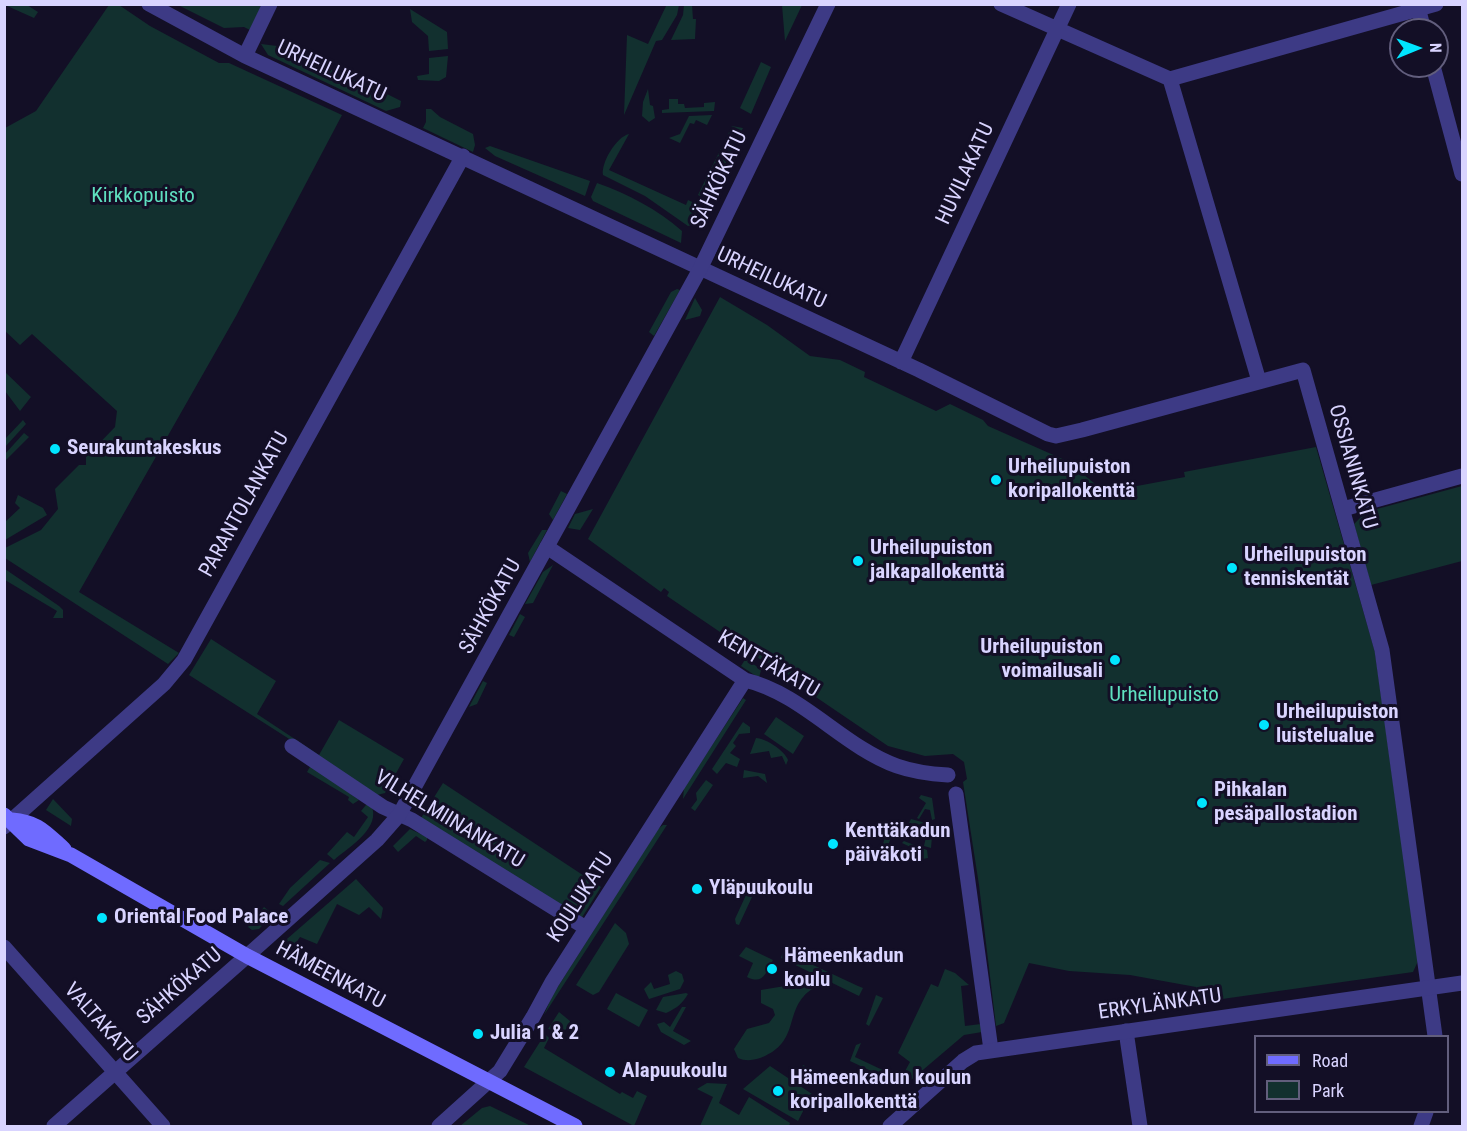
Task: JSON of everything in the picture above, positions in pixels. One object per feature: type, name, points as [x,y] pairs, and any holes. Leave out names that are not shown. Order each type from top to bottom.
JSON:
[{"type":"main road","name":"HÄMEENKATU","points":[[7,821],[30,822],[38,825],[71,855],[247,956],[575,1126]]},
{"type":"street","name":"URHEILUKATU","points":[[149,4],[245,56],[463,156],[1056,436],[1259,381]]},
{"type":"street","points":[[245,56],[270,4]]},
{"type":"street","name":"SÄHKÖKATU","points":[[54,1126],[377,840],[399,815],[700,269],[828,4]]},
{"type":"street","points":[[1001,4],[1056,31],[1170,79],[1417,7],[1436,4]]},
{"type":"street","name":"HUVILAKATU","points":[[901,362],[1069,4]]},
{"type":"street","points":[[1436,78],[1462,174]]},
{"type":"street","points":[[1170,79],[1259,381]]},
{"type":"street","name":"PARANTOLANKATU","points":[[7,821],[164,684],[184,660],[463,156]]},
{"type":"street","name":"OSSIANINKATU","points":[[1259,381],[1303,370],[1382,650],[1435,1035]]},
{"type":"street","points":[[1343,509],[1462,476]]},
{"type":"street","name":"KENTTÄKATU","points":[[547,548],[745,681],[778,692],[885,761],[910,770],[948,775]]},
{"type":"street","name":"KOULUKATU","points":[[439,1126],[488,1081],[506,1061],[586,928],[745,681]]},
{"type":"street","name":"VILHELMIINANKATU","points":[[292,746],[375,802],[586,928]]},
{"type":"street","points":[[956,794],[992,1050]]},
{"type":"street","name":"VALTAKATU","points":[[4,947],[163,1126]]},
{"type":"street","name":"ERKYLÄNKATU","points":[[890,1126],[971,1055],[992,1050],[1462,982]]},
{"type":"street","points":[[1126,1031],[1140,1126]]},
{"type":"green space","points":[[258,4],[261,6],[250,30],[244,27],[224,28],[178,5]]},
{"type":"green space","points":[[667,4],[679,5],[677,15],[662,40],[656,41],[624,115],[627,35],[648,44]]},
{"type":"green space","points":[[5,5],[27,5],[38,12],[34,18]]},
{"type":"green space","name":"Kirkkopuisto","points":[[109,5],[119,5],[150,26],[219,63],[229,63],[342,115],[236,316],[79,592],[179,653],[168,664],[5,558],[5,548],[41,530],[58,509],[55,489],[79,465],[86,465],[86,457],[115,427],[117,411],[32,334],[20,345],[4,330],[5,128],[36,111]]},
{"type":"green space","points":[[684,5],[692,5],[693,19],[696,19],[695,39],[671,40],[683,15]]},
{"type":"green space","points":[[782,5],[802,5],[785,41]]},
{"type":"green space","points":[[410,9],[447,32],[448,49],[429,51],[428,36],[412,22]]},
{"type":"green space","points":[[261,44],[293,48],[339,74],[401,101],[400,107],[386,111],[268,55]]},
{"type":"green space","points":[[448,56],[446,77],[439,81],[418,80],[417,76],[429,74],[429,58]]},
{"type":"green space","points":[[761,62],[771,67],[751,114],[740,108]]},
{"type":"green space","points":[[648,89],[650,105],[653,106],[655,118],[649,122],[642,116],[643,102]]},
{"type":"green space","points":[[669,99],[678,99],[678,104],[684,104],[685,108],[704,107],[704,103],[715,102],[714,111],[662,113],[662,110],[669,109]]},
{"type":"green space","points":[[426,109],[431,109],[440,117],[473,134],[475,145],[473,152],[423,128],[426,122]]},
{"type":"green space","points":[[712,115],[707,125],[696,120],[694,124],[690,123],[680,143],[669,138],[680,134],[689,116]]},
{"type":"green space","points":[[732,126],[743,128],[708,200],[698,195]]},
{"type":"green space","points":[[629,134],[609,170],[686,205],[688,200],[705,208],[696,224],[688,226],[645,196],[603,175],[604,164],[610,151],[619,140]]},
{"type":"green space","points":[[490,146],[590,181],[585,196],[495,156],[485,148]]},
{"type":"green space","points":[[597,183],[631,197],[663,216],[682,231],[681,243],[593,201],[591,197]]},
{"type":"green space","points":[[680,290],[654,336],[649,332],[671,292]]},
{"type":"green space","name":"Urheilupuisto","points":[[720,297],[767,325],[810,356],[840,360],[865,372],[864,377],[936,411],[950,404],[983,420],[988,426],[1067,461],[1105,492],[1185,477],[1184,472],[1316,447],[1375,652],[1418,961],[1413,972],[1197,1001],[1196,987],[1130,975],[1069,971],[1029,963],[1004,1023],[996,1026],[979,885],[963,782],[967,779],[964,762],[953,754],[925,756],[888,746],[667,596],[669,592],[664,588],[661,592],[588,539]]},
{"type":"green space","points":[[695,298],[702,310],[700,316],[685,320]]},
{"type":"green space","points":[[4,371],[31,397],[20,411],[5,391]]},
{"type":"green space","points":[[23,420],[26,424],[5,447],[5,439]]},
{"type":"green space","points":[[24,433],[29,437],[5,461],[5,454]]},
{"type":"green space","points":[[1462,486],[1462,561],[1371,585],[1354,524],[1366,512]]},
{"type":"green space","points":[[561,491],[567,494],[553,520],[549,514]]},
{"type":"green space","points":[[18,495],[43,508],[47,515],[5,540],[5,522],[20,508],[15,503]]},
{"type":"green space","points":[[593,509],[580,530],[568,528],[575,514]]},
{"type":"green space","points":[[542,530],[547,530],[530,562],[528,553]]},
{"type":"green space","points":[[553,565],[533,603],[525,604],[543,572]]},
{"type":"green space","points":[[5,569],[59,606],[63,610],[63,618],[53,618],[57,611],[5,580]]},
{"type":"green space","points":[[520,614],[525,617],[514,637],[509,635]]},
{"type":"green space","points":[[211,639],[276,681],[257,714],[319,755],[339,720],[404,759],[385,793],[377,795],[189,675]]},
{"type":"green space","points":[[746,658],[761,670],[759,678],[741,666]]},
{"type":"green space","points":[[483,681],[487,683],[477,704],[469,707]]},
{"type":"green space","points":[[743,698],[746,700],[683,799],[684,788]]},
{"type":"green space","points":[[776,717],[804,736],[793,754],[764,734]]},
{"type":"green space","points":[[743,722],[750,727],[750,733],[739,734],[733,743],[736,746],[730,753],[740,759],[737,767],[726,763],[717,774],[712,769]]},
{"type":"green space","points":[[756,738],[765,740],[779,749],[788,760],[786,765],[782,756],[771,758],[769,751],[750,754]]},
{"type":"green space","points":[[311,765],[359,800],[353,804],[348,800],[349,797],[307,772]]},
{"type":"green space","points":[[744,770],[765,774],[767,783],[758,776],[743,778]]},
{"type":"green space","points":[[706,780],[713,785],[695,811],[691,808],[697,800],[696,793]]},
{"type":"green space","points":[[443,783],[601,887],[581,919],[421,818]],"holes":[[[460,819],[471,826],[464,838],[453,832]]]},
{"type":"green space","points":[[921,795],[932,798],[935,819],[932,820],[930,810],[925,809],[919,819],[917,818],[926,803],[919,798]]},
{"type":"green space","points":[[53,799],[72,819],[71,826],[46,810]]},
{"type":"green space","points":[[371,804],[373,813],[368,829],[363,836],[334,860],[327,854],[347,832],[354,837],[368,817],[361,811],[366,805]]},
{"type":"green space","points":[[911,819],[933,825],[931,848],[924,846],[928,828],[909,823]]},
{"type":"green space","points":[[667,825],[544,1015],[552,996],[658,829]]},
{"type":"green space","points":[[888,826],[898,834],[892,836],[888,845],[884,847],[883,844]]},
{"type":"green space","points":[[410,829],[427,837],[427,840],[425,842],[416,836],[398,852],[393,846]]},
{"type":"green space","points":[[904,841],[927,850],[928,858],[922,859],[919,851],[902,843]]},
{"type":"green space","points":[[320,860],[330,863],[283,906],[279,904],[290,888]]},
{"type":"green space","points":[[356,879],[383,908],[381,919],[369,907],[359,915],[337,904],[317,944],[300,937],[291,950],[280,945]]},
{"type":"green space","points":[[746,895],[752,897],[739,925],[736,924],[735,919]]},
{"type":"green space","points":[[264,907],[273,914],[259,929],[252,930],[248,927]]},
{"type":"green space","points":[[615,923],[626,933],[629,944],[599,992],[593,995],[576,985]]},
{"type":"green space","points":[[746,947],[773,960],[760,979],[747,977],[753,963],[739,956]]},
{"type":"green space","points":[[783,951],[863,988],[859,996],[781,958]]},
{"type":"green space","points":[[945,969],[955,973],[969,985],[961,986],[965,1026],[981,1024],[982,1032],[964,1035],[904,1086],[898,1084],[910,1062],[898,1053],[931,984],[938,987]]},
{"type":"green space","points":[[676,971],[682,974],[684,981],[680,989],[649,999],[644,989],[651,982],[654,989],[670,984],[668,975]]},
{"type":"green space","points":[[799,976],[810,980],[812,989],[797,1006],[783,1041],[765,1056],[748,1060],[738,1058],[734,1049],[747,1029],[769,1023],[775,1015],[773,1009],[761,1003],[761,990],[785,986]]},
{"type":"green space","points":[[616,993],[648,1010],[639,1027],[607,1009]]},
{"type":"green space","points":[[688,994],[679,1005],[666,1013],[656,1010],[663,997]]},
{"type":"green space","points":[[876,995],[883,998],[869,1026],[866,1024]]},
{"type":"green space","points":[[682,1007],[686,1007],[673,1031],[691,1041],[684,1045],[661,1032],[657,1024],[664,1022],[670,1027]]},
{"type":"green space","points":[[559,1012],[570,1021],[569,1027],[562,1032],[548,1029]]},
{"type":"green space","points":[[545,1034],[549,1038],[544,1048],[620,1094],[622,1092],[633,1098],[637,1091],[647,1096],[634,1126],[524,1067]]},
{"type":"green space","points":[[861,1043],[855,1057],[889,1073],[886,1078],[850,1061],[856,1045]]},
{"type":"green space","points":[[803,1065],[816,1071],[812,1082],[799,1076]]},
{"type":"green space","name":"Hämeenkadun koulun koripallokenttä","points":[[770,1066],[812,1094],[798,1121],[743,1089]]},
{"type":"green space","points":[[707,1083],[727,1084],[719,1103],[739,1115],[749,1097],[790,1123],[789,1126],[700,1126],[713,1097],[697,1089]]},
{"type":"green space","points":[[490,1106],[531,1126],[460,1126],[482,1108]]},
{"type":"place","name":"Seurakuntakeskus","points":[[55,449]]},
{"type":"place","name":"Urheilupuiston koripallokenttä","points":[[996,480]]},
{"type":"place","name":"Urheilupuiston jalkapallokenttä","points":[[858,561]]},
{"type":"place","name":"Urheilupuiston tenniskentät","points":[[1232,568]]},
{"type":"place","name":"Urheilupuiston voimailusali","points":[[1115,660]]},
{"type":"place","name":"Urheilupuiston luistelualue","points":[[1264,725]]},
{"type":"place","name":"Pihkalan pesäpallostadion","points":[[1202,803]]},
{"type":"place","name":"Kenttäkadun päiväkoti","points":[[833,844]]},
{"type":"place","name":"Yläpuukoulu","points":[[697,889]]},
{"type":"place","name":"Oriental Food Palace","points":[[102,918]]},
{"type":"place","name":"Hämeenkadun koulu","points":[[772,969]]},
{"type":"place","name":"Julia 1 & 2","points":[[478,1034]]},
{"type":"place","name":"Alapuukoulu","points":[[610,1072]]},
{"type":"place","name":"Hämeenkadun koulun koripallokenttä","points":[[778,1091]]}]
